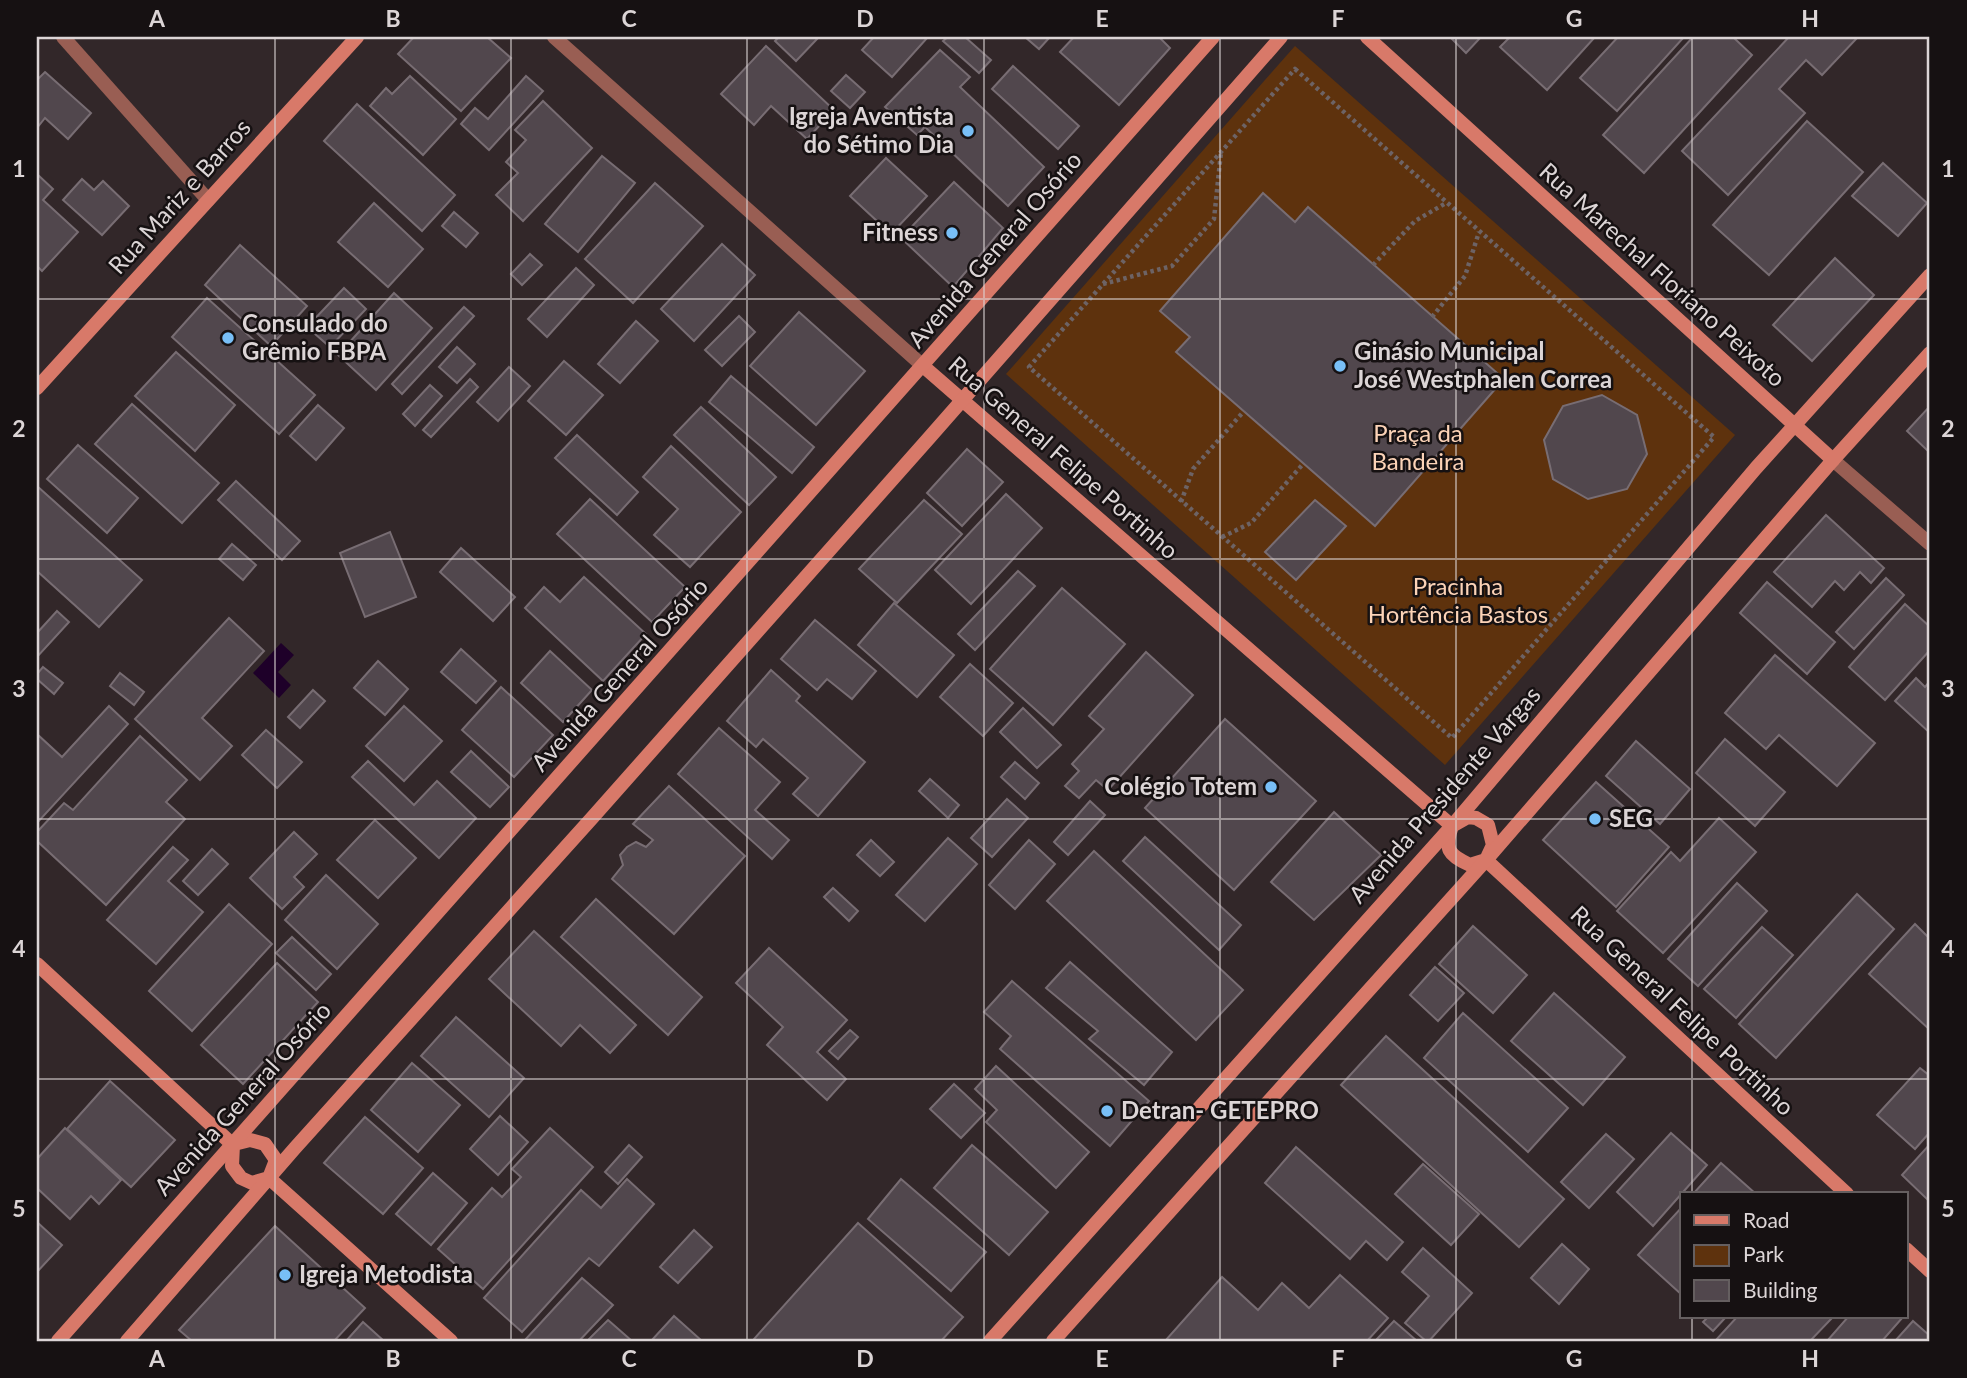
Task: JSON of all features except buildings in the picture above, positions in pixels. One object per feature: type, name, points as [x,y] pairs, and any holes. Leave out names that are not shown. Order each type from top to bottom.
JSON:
[{"type":"street","points":[[64,37],[208,200]]},
{"type":"street","name":"Rua Mariz e Barros","points":[[37,388],[357,37]]},
{"type":"street","name":"Rua General Felipe Portinho","points":[[554,37],[923,366],[1452,826]]},
{"type":"street","name":"Avenida General Osório","points":[[58,1341],[1213,37]]},
{"type":"street","points":[[127,1341],[1281,37]]},
{"type":"street","name":"Rua Marechal Floriano Peixoto","points":[[1367,37],[1794,426],[1930,544]]},
{"type":"street","name":"Avenida Presidente Vargas","points":[[990,1341],[1452,826],[1756,468],[1930,275]]},
{"type":"street","points":[[1053,1341],[1486,860],[1833,460],[1930,353]]},
{"type":"street","points":[[1468,817],[1488,825],[1493,845],[1486,860],[1470,865],[1457,859],[1449,850],[1447,841],[1452,826],[1468,817]]},
{"type":"street","name":"Rua General Felipe Portinho","points":[[1486,860],[1845,1192]]},
{"type":"street","points":[[37,964],[233,1145]]},
{"type":"street","points":[[233,1145],[250,1140],[265,1144],[276,1160],[269,1178]]},
{"type":"street","points":[[233,1145],[232,1166],[241,1178],[252,1183],[269,1178]]},
{"type":"street","points":[[269,1178],[451,1341]]},
{"type":"street","points":[[1908,1251],[1930,1271]]},
{"type":"path","points":[[1295,69],[1714,437],[1452,738],[1029,367],[1221,151],[1295,69]]},
{"type":"path","points":[[1103,284],[1172,266],[1214,219],[1221,151]]},
{"type":"path","points":[[1373,265],[1415,221],[1446,203]]},
{"type":"path","points":[[1432,317],[1465,276],[1479,232]]},
{"type":"path","points":[[1181,502],[1193,470],[1244,411]]},
{"type":"path","points":[[1221,537],[1251,523],[1303,464]]},
{"type":"green space","name":"Praça da Bandeira","points":[[1295,46],[1735,435],[1445,765],[1006,374]]},
{"type":"shaded area","points":[[281,643],[294,655],[278,672],[291,685],[279,698],[253,673]]},
{"type":"place","name":"Igreja Aventista do Sétimo Dia","points":[[968,131]]},
{"type":"place","name":"Fitness","points":[[952,233]]},
{"type":"place","name":"Consulado do Grêmio FBPA","points":[[228,338]]},
{"type":"place","name":"Ginásio Municipal José Westphalen Correa","points":[[1340,366]]},
{"type":"place","name":"Colégio Totem","points":[[1271,787]]},
{"type":"place","name":"SEG","points":[[1595,819]]},
{"type":"place","name":"Detran- GETEPRO","points":[[1107,1111]]},
{"type":"place","name":"Igreja Metodista","points":[[285,1275]]},
{"type":"park label","name":"Pracinha Hortência Bastos","points":[[1458,601]]}]
